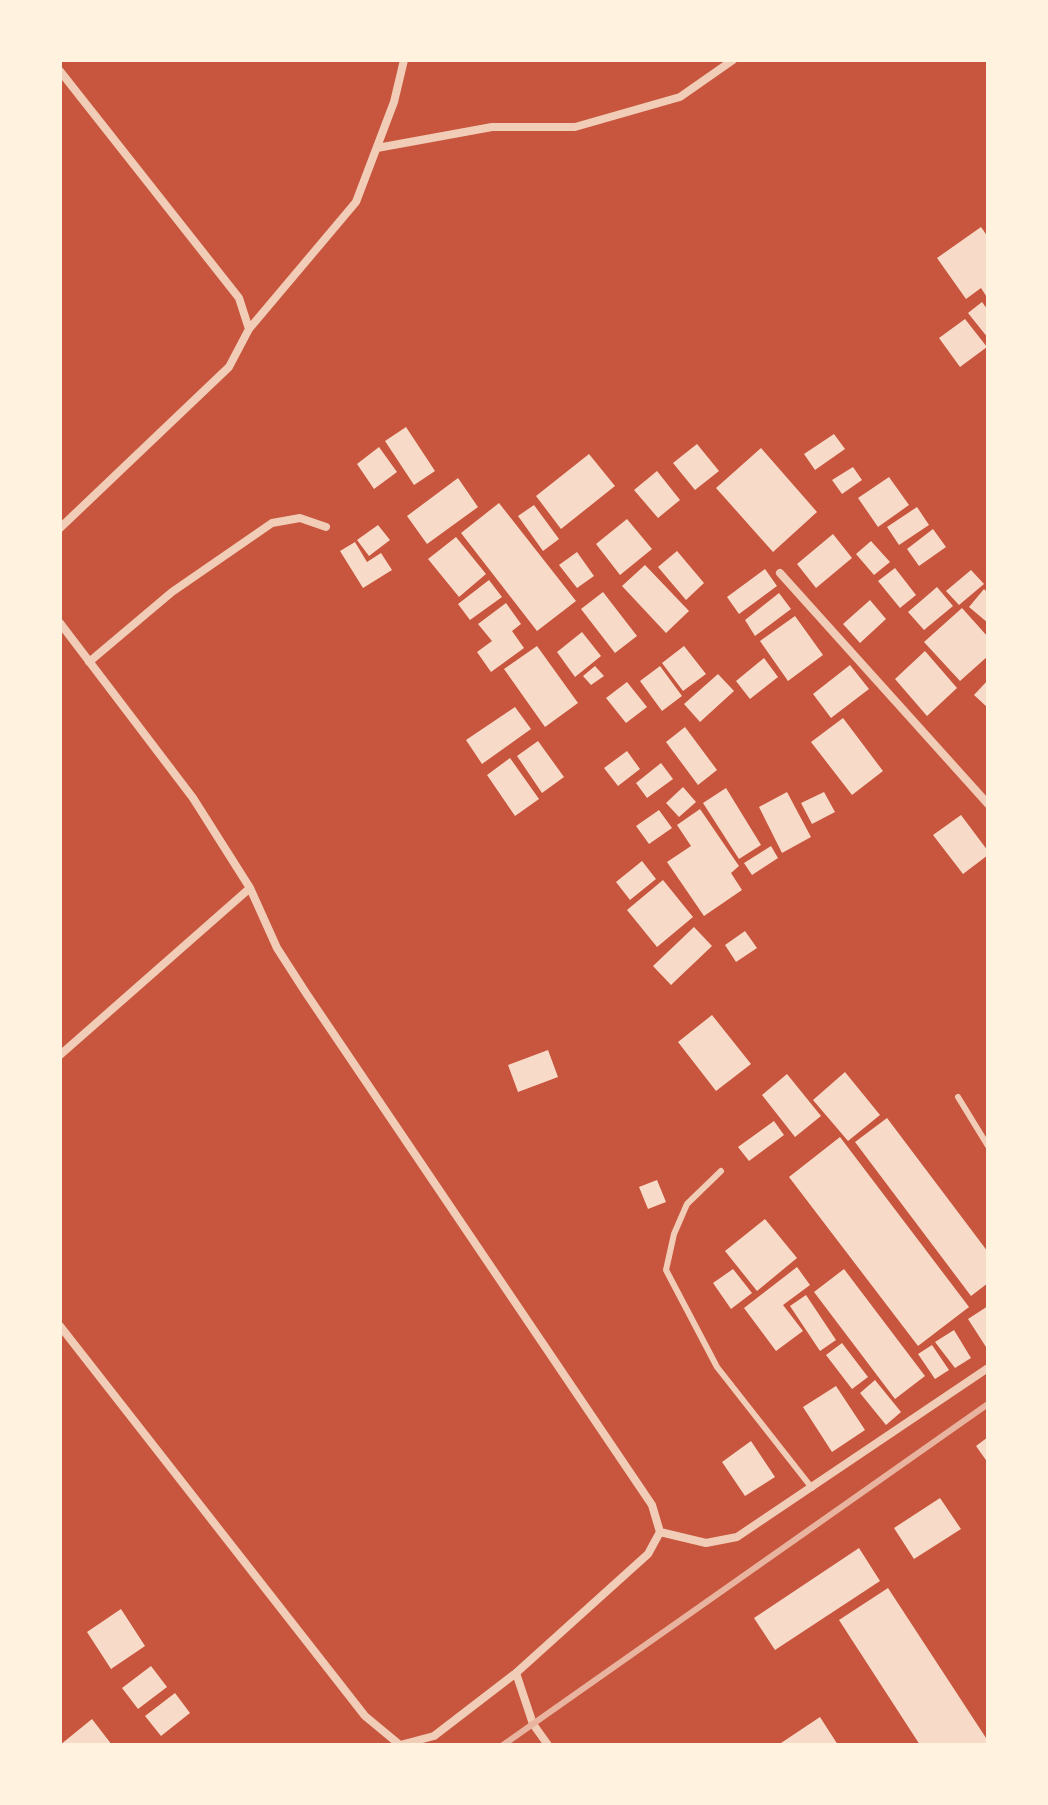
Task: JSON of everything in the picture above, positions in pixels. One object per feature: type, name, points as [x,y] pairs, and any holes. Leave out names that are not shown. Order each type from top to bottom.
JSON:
[{"type":"street","points":[[60,528],[229,367],[249,329],[356,202],[394,102],[404,60]]},
{"type":"street","points":[[377,148],[492,127],[575,127],[680,97],[733,60]]},
{"type":"street","points":[[60,71],[239,298],[249,329]]},
{"type":"street","points":[[89,662],[172,592],[272,523],[300,518],[326,527]]},
{"type":"street","points":[[780,573],[988,804]]},
{"type":"street","points":[[60,623],[193,798],[250,888],[277,948],[652,1505],[660,1532],[648,1554],[516,1673],[434,1736],[400,1745],[365,1716],[60,1326]]},
{"type":"street","points":[[60,1055],[250,888]]},
{"type":"street","points":[[660,1532],[706,1543],[737,1537],[988,1368]]},
{"type":"street","points":[[516,1673],[533,1724],[548,1745]]},
{"type":"lane","points":[[958,1097],[988,1146]]},
{"type":"lane","points":[[721,1171],[687,1204],[674,1234],[666,1270],[717,1367],[812,1489]]},
{"type":"building","points":[[981,227],[988,237],[988,299],[981,288],[966,299],[937,258]]},
{"type":"building","points":[[982,302],[988,310],[988,338],[968,313]]},
{"type":"building","points":[[965,319],[987,347],[960,367],[939,338]]},
{"type":"building","points":[[406,427],[435,471],[414,485],[385,441]]},
{"type":"building","points":[[834,434],[845,449],[815,470],[804,454]]},
{"type":"building","points":[[697,444],[719,471],[695,490],[673,463]]},
{"type":"building","points":[[379,447],[397,472],[374,489],[357,464]]},
{"type":"building","points":[[761,448],[817,512],[773,552],[716,488]]},
{"type":"building","points":[[589,454],[615,486],[561,529],[536,496]]},
{"type":"building","points":[[853,467],[862,480],[842,494],[832,480]]},
{"type":"building","points":[[657,471],[680,500],[658,518],[634,490]]},
{"type":"building","points":[[889,477],[909,505],[878,527],[858,498]]},
{"type":"building","points":[[458,478],[478,507],[427,544],[407,516]]},
{"type":"building","points":[[499,503],[576,601],[537,631],[461,533]]},
{"type":"building","points":[[534,505],[559,539],[543,551],[518,516]]},
{"type":"building","points":[[917,507],[929,525],[899,545],[887,527]]},
{"type":"building","points":[[627,519],[652,549],[620,575],[596,544]]},
{"type":"building","points":[[378,525],[390,540],[369,556],[357,540]]},
{"type":"building","points":[[933,529],[946,547],[919,566],[907,549]]},
{"type":"building","points":[[833,534],[852,558],[816,588],[797,564]]},
{"type":"building","points":[[456,537],[486,574],[459,597],[428,559]]},
{"type":"building","points":[[871,541],[890,562],[874,575],[856,554]]},
{"type":"building","points":[[355,542],[367,562],[381,553],[392,570],[363,588],[340,551]]},
{"type":"building","points":[[677,551],[704,583],[686,600],[658,567]]},
{"type":"building","points":[[577,552],[594,576],[577,588],[559,565]]},
{"type":"building","points":[[645,565],[689,611],[666,633],[622,586]]},
{"type":"building","points":[[895,568],[916,595],[900,608],[878,581]]},
{"type":"building","points":[[765,569],[777,586],[739,614],[727,597]]},
{"type":"building","points":[[971,570],[984,584],[959,605],[946,591]]},
{"type":"building","points":[[489,580],[502,597],[470,620],[458,604]]},
{"type":"building","points":[[937,587],[953,606],[924,630],[908,612]]},
{"type":"building","points":[[984,589],[988,593],[988,623],[969,607]]},
{"type":"building","points":[[603,592],[637,636],[615,653],[581,609]]},
{"type":"building","points":[[779,593],[791,609],[755,636],[745,620]]},
{"type":"building","points":[[870,600],[886,619],[860,643],[843,624]]},
{"type":"building","points":[[506,603],[521,624],[512,631],[524,648],[491,672],[477,652],[492,641],[478,624]]},
{"type":"building","points":[[962,608],[988,637],[988,656],[960,681],[924,642]]},
{"type":"building","points":[[795,616],[823,655],[788,681],[760,641]]},
{"type":"building","points":[[582,632],[601,656],[575,677],[557,652]]},
{"type":"building","points":[[537,646],[578,703],[545,727],[504,669]]},
{"type":"building","points":[[684,646],[706,674],[683,691],[662,663]]},
{"type":"building","points":[[925,651],[957,688],[927,716],[895,679]]},
{"type":"building","points":[[764,658],[778,677],[750,699],[736,681]]},
{"type":"building","points":[[850,665],[869,689],[831,718],[813,694]]},
{"type":"building","points":[[595,666],[604,676],[591,685],[583,676]]},
{"type":"building","points":[[660,666],[682,696],[662,711],[640,681]]},
{"type":"building","points":[[718,674],[734,691],[700,722],[684,704]]},
{"type":"building","points":[[988,680],[988,708],[974,695]]},
{"type":"building","points":[[627,682],[647,707],[626,723],[606,698]]},
{"type":"building","points":[[515,707],[531,729],[482,764],[466,740]]},
{"type":"building","points":[[843,718],[883,771],[852,795],[811,742]]},
{"type":"building","points":[[685,727],[717,770],[698,785],[666,742]]},
{"type":"building","points":[[538,741],[564,777],[542,793],[517,756]]},
{"type":"building","points":[[627,751],[640,769],[618,786],[604,768]]},
{"type":"building","points":[[510,758],[539,799],[515,816],[487,775]]},
{"type":"building","points":[[661,763],[673,779],[647,798],[636,783]]},
{"type":"building","points":[[683,787],[696,802],[679,817],[666,803]]},
{"type":"building","points":[[726,788],[761,845],[739,859],[703,803]]},
{"type":"building","points":[[787,792],[811,837],[782,853],[759,807]]},
{"type":"building","points":[[824,792],[835,812],[812,824],[801,803]]},
{"type":"building","points":[[700,809],[739,866],[731,873],[742,890],[704,916],[667,862],[691,846],[677,825]]},
{"type":"building","points":[[659,810],[672,828],[649,844],[636,826]]},
{"type":"building","points":[[961,815],[988,851],[988,855],[963,874],[933,835]]},
{"type":"building","points":[[771,846],[778,858],[752,875],[744,863]]},
{"type":"building","points":[[642,861],[656,879],[630,900],[616,882]]},
{"type":"building","points":[[663,880],[693,917],[657,947],[627,910]]},
{"type":"building","points":[[694,927],[712,946],[671,985],[653,966]]},
{"type":"building","points":[[745,931],[757,948],[736,962],[725,945]]},
{"type":"building","points":[[712,1015],[751,1064],[716,1091],[678,1042]]},
{"type":"building","points":[[548,1050],[558,1077],[518,1092],[508,1065]]},
{"type":"building","points":[[845,1072],[880,1115],[848,1141],[813,1100]]},
{"type":"building","points":[[787,1074],[821,1116],[795,1137],[762,1095]]},
{"type":"building","points":[[887,1118],[988,1252],[988,1283],[971,1296],[855,1142]]},
{"type":"building","points":[[774,1121],[784,1135],[749,1161],[738,1147]]},
{"type":"building","points":[[840,1137],[969,1307],[918,1346],[789,1177]]},
{"type":"building","points":[[657,1180],[666,1202],[648,1209],[639,1187]]},
{"type":"building","points":[[765,1219],[797,1258],[757,1291],[725,1251]]},
{"type":"building","points":[[797,1267],[810,1285],[783,1305],[803,1331],[776,1351],[744,1308]]},
{"type":"building","points":[[733,1269],[752,1293],[731,1309],[713,1283]]},
{"type":"building","points":[[844,1269],[925,1376],[895,1399],[814,1292]]},
{"type":"building","points":[[806,1295],[836,1340],[820,1351],[790,1306]]},
{"type":"building","points":[[988,1306],[988,1345],[986,1347],[968,1319]]},
{"type":"building","points":[[954,1330],[971,1358],[955,1368],[935,1342]]},
{"type":"building","points":[[842,1343],[868,1377],[852,1389],[826,1355]]},
{"type":"building","points":[[932,1345],[949,1370],[935,1379],[918,1354]]},
{"type":"building","points":[[875,1380],[901,1412],[886,1425],[860,1393]]},
{"type":"building","points":[[836,1386],[865,1430],[832,1452],[803,1407]]},
{"type":"building","points":[[988,1437],[988,1463],[976,1446]]},
{"type":"building","points":[[751,1441],[775,1477],[745,1496],[722,1462]]},
{"type":"building","points":[[940,1498],[961,1529],[914,1559],[894,1528]]},
{"type":"building","points":[[859,1548],[880,1581],[775,1650],[754,1618]]},
{"type":"building","points":[[888,1588],[988,1745],[920,1745],[839,1620]]},
{"type":"building","points":[[121,1609],[145,1646],[111,1669],[87,1632]]},
{"type":"building","points":[[151,1666],[167,1687],[138,1709],[122,1688]]},
{"type":"building","points":[[175,1693],[190,1713],[161,1736],[145,1716]]},
{"type":"building","points":[[820,1717],[838,1745],[778,1745]]},
{"type":"building","points":[[92,1719],[112,1745],[60,1745]]},
{"type":"railway","points":[[503,1745],[988,1404]]}]
